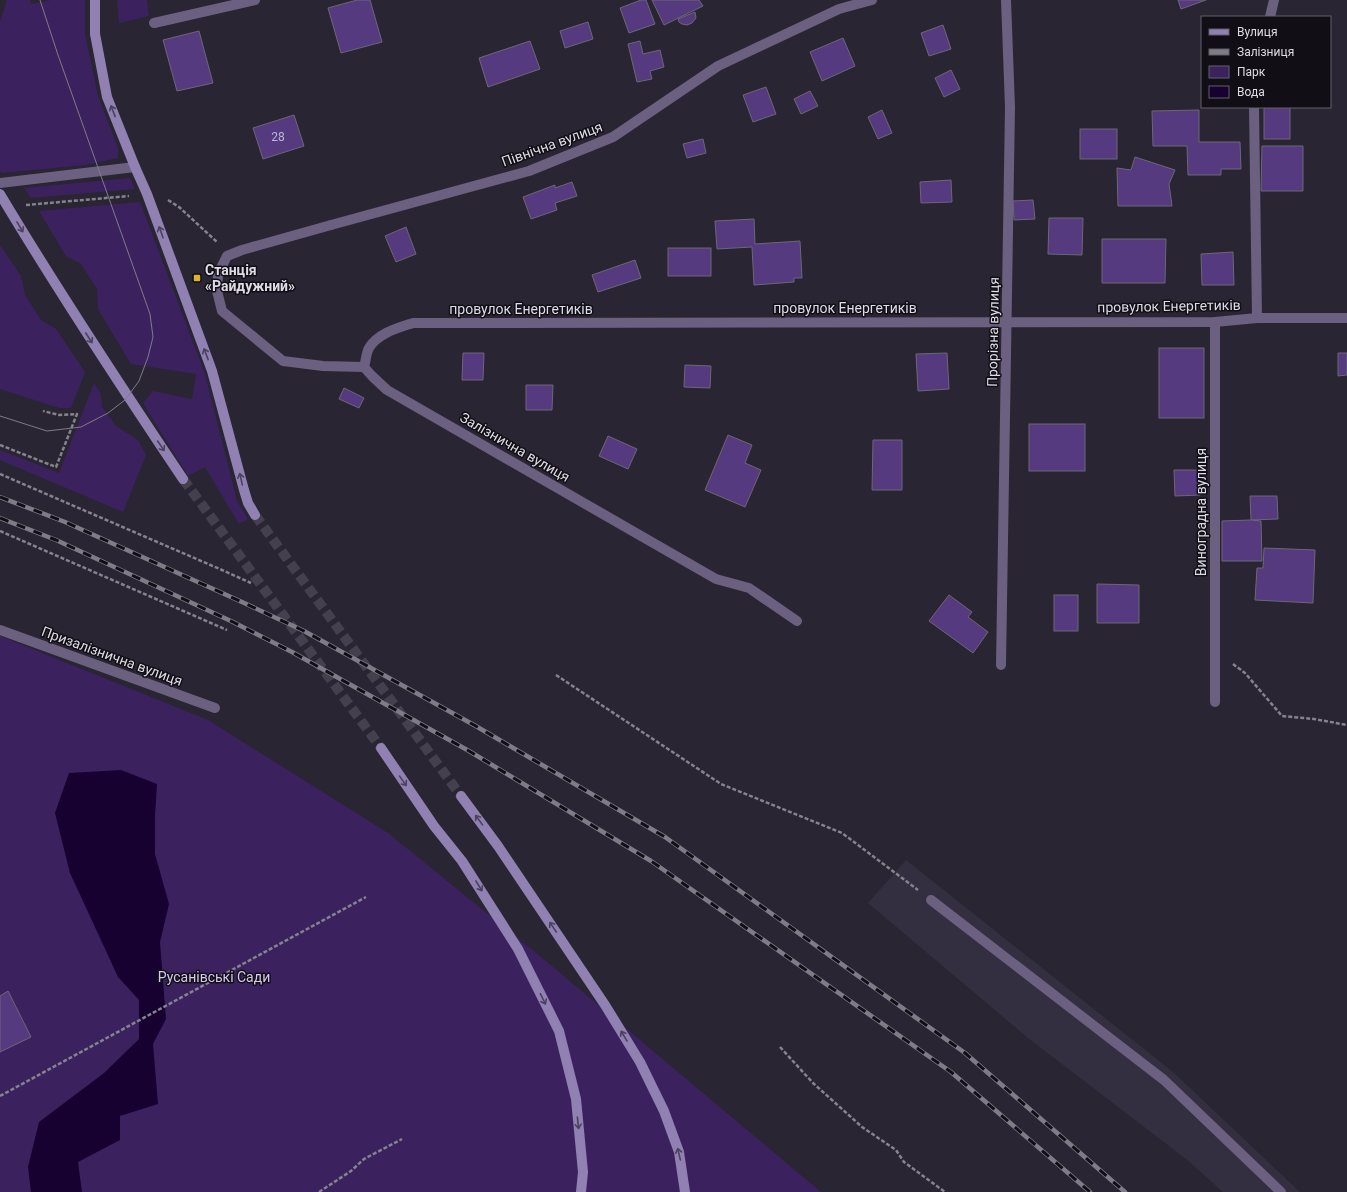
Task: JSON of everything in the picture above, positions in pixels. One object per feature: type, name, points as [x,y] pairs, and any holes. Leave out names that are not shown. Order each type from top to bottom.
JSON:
[{"type":"main road","points":[[94,0],[95,34],[107,97],[147,194],[212,371],[244,490],[248,503],[255,515]]},
{"type":"main road","points":[[0,194],[100,356],[183,479]]},
{"type":"main road","points":[[381,748],[434,826],[462,861],[518,949],[559,1031],[576,1099],[583,1172],[581,1192]]},
{"type":"main road","points":[[461,796],[498,846],[601,998],[640,1062],[664,1111],[679,1152],[685,1192]]},
{"type":"street","points":[[154,23],[255,0]]},
{"type":"street","name":"Північна вулиця","points":[[364,367],[323,366],[283,361],[222,311],[217,291],[218,274],[227,256],[242,250],[529,171],[613,137],[718,66],[839,9],[872,0]]},
{"type":"street","name":"Прорізна вулиця","points":[[1001,665],[1010,106],[1006,0]]},
{"type":"street","points":[[1270,16],[1274,0]]},
{"type":"street","points":[[1254,108],[1257,318]]},
{"type":"street","points":[[0,183],[135,167]]},
{"type":"street","name":"провулок Енергетиків","points":[[364,367],[369,348],[381,336],[413,323],[1215,322],[1257,318],[1347,318]]},
{"type":"street","name":"Виноградна вулиця","points":[[1215,322],[1215,702]]},
{"type":"street","name":"Залізнична вулиця","points":[[364,367],[387,390],[716,579],[749,588],[798,621]]},
{"type":"street","name":"Призалізнична вулиця","points":[[0,630],[215,708]]},
{"type":"street","points":[[931,900],[1164,1080],[1281,1192]]},
{"type":"path","points":[[8,207],[147,194],[167,199],[179,207],[210,237]]},
{"type":"path","points":[[0,445],[56,467],[77,414],[59,415],[43,411]]},
{"type":"path","points":[[0,474],[251,583]]},
{"type":"path","points":[[0,531],[227,630]]},
{"type":"path","points":[[1215,652],[1245,673],[1282,716],[1314,719],[1347,726]]},
{"type":"path","points":[[556,675],[721,784],[842,833],[931,900]]},
{"type":"path","points":[[0,1096],[366,897]]},
{"type":"path","points":[[780,1047],[813,1083],[862,1126],[896,1150],[904,1162],[945,1192]]},
{"type":"path","points":[[319,1192],[351,1171],[364,1159],[402,1139]]},
{"type":"shaded area","points":[[906,860],[1173,1072],[1300,1192],[1223,1192],[1186,1159],[1028,1038],[868,903]]},
{"type":"green space","points":[[6,0],[30,0],[31,4],[51,0],[85,0],[85,34],[98,96],[118,148],[118,158],[85,165],[1,173],[0,21]]},
{"type":"green space","points":[[117,0],[147,0],[149,16],[119,23]]},
{"type":"green space","points":[[130,178],[135,189],[31,198],[24,188]]},
{"type":"green space","points":[[140,202],[205,374],[237,501],[248,519],[239,524],[205,467],[188,476],[143,403],[153,391],[192,399],[196,374],[131,364],[98,309],[97,289],[81,264],[66,256],[39,211]]},
{"type":"green space","points":[[0,245],[21,276],[25,295],[41,320],[56,329],[85,372],[71,408],[59,408],[0,389]]},
{"type":"green space","points":[[94,383],[101,394],[102,407],[116,426],[138,440],[146,455],[123,512],[0,460],[0,450],[59,473]]},
{"type":"green space","name":"Русанівські Сади","points":[[0,636],[208,720],[388,833],[547,962],[821,1192],[0,1192]]},
{"type":"water","points":[[121,770],[157,784],[155,854],[169,904],[160,942],[166,1019],[153,1044],[158,1104],[120,1116],[120,1140],[78,1162],[82,1192],[31,1192],[28,1167],[39,1122],[104,1073],[139,1039],[139,1000],[118,977],[70,873],[55,813],[69,773]]},
{"type":"building","points":[[357,0],[370,0],[382,42],[341,53],[328,8]]},
{"type":"building","points":[[641,0],[646,0],[655,24],[629,33],[620,8]]},
{"type":"building","points":[[652,0],[699,0],[703,6],[664,25]]},
{"type":"building","points":[[1178,0],[1206,0],[1181,9]]},
{"type":"building","points":[[695,12],[696,18],[692,23],[687,25],[679,22],[678,19]]},
{"type":"building","points":[[588,22],[593,39],[565,48],[560,31]]},
{"type":"building","points":[[943,25],[951,49],[929,56],[921,33]]},
{"type":"building","points":[[199,31],[213,83],[177,91],[163,40]]},
{"type":"building","points":[[843,38],[855,66],[822,81],[810,52]]},
{"type":"building","points":[[530,41],[540,69],[488,87],[479,58]]},
{"type":"building","points":[[640,41],[643,54],[660,50],[664,67],[650,71],[652,79],[637,82],[628,44]]},
{"type":"building","points":[[951,70],[960,89],[944,97],[935,78]]},
{"type":"building","points":[[766,87],[776,114],[753,122],[743,95]]},
{"type":"building","points":[[810,91],[818,106],[801,114],[794,99]]},
{"type":"building","points":[[1264,108],[1290,108],[1290,139],[1264,139]]},
{"type":"building","points":[[882,110],[892,133],[878,139],[868,117]]},
{"type":"building","points":[[1199,110],[1199,142],[1240,142],[1241,169],[1221,169],[1221,175],[1188,175],[1187,146],[1153,146],[1152,111]]},
{"type":"building","points":[[294,115],[304,146],[263,159],[253,128]]},
{"type":"building","points":[[1080,129],[1117,129],[1117,159],[1080,159]]},
{"type":"building","points":[[703,139],[706,153],[687,158],[683,144]]},
{"type":"building","points":[[1262,146],[1303,146],[1303,191],[1261,191]]},
{"type":"building","points":[[1135,157],[1175,170],[1169,184],[1172,206],[1118,206],[1117,168],[1131,170]]},
{"type":"building","points":[[951,180],[952,202],[921,203],[920,182]]},
{"type":"building","points":[[572,182],[577,196],[555,203],[557,210],[531,219],[523,197],[555,185],[555,188]]},
{"type":"building","points":[[1033,200],[1035,219],[1014,220],[1013,201]]},
{"type":"building","points":[[1049,218],[1083,218],[1082,255],[1048,254]]},
{"type":"building","points":[[754,219],[755,244],[800,241],[802,278],[794,278],[794,282],[754,285],[752,247],[717,249],[715,221]]},
{"type":"building","points":[[406,227],[416,254],[396,262],[385,236]]},
{"type":"building","points":[[1102,239],[1166,239],[1165,283],[1102,283]]},
{"type":"building","points":[[668,248],[711,248],[711,276],[668,276]]},
{"type":"building","points":[[1233,252],[1234,285],[1202,285],[1201,254]]},
{"type":"building","points":[[635,260],[641,278],[598,292],[592,275]]},
{"type":"building","points":[[1159,348],[1204,348],[1204,418],[1159,418]]},
{"type":"building","points":[[463,353],[484,353],[483,380],[462,380]]},
{"type":"building","points":[[947,353],[949,389],[918,391],[916,354]]},
{"type":"building","points":[[1338,353],[1347,353],[1347,375],[1338,376]]},
{"type":"building","points":[[685,365],[711,366],[710,388],[684,387]]},
{"type":"building","points":[[526,385],[553,385],[552,410],[526,410]]},
{"type":"building","points":[[344,388],[364,398],[359,408],[339,399]]},
{"type":"building","points":[[1029,424],[1085,424],[1085,471],[1029,471]]},
{"type":"building","points":[[728,435],[752,445],[745,463],[761,470],[745,507],[705,490]]},
{"type":"building","points":[[608,436],[637,449],[628,469],[599,456]]},
{"type":"building","points":[[873,440],[902,440],[902,490],[872,490]]},
{"type":"building","points":[[1174,470],[1199,470],[1200,495],[1175,496]]},
{"type":"building","points":[[1250,496],[1277,496],[1278,519],[1251,520]]},
{"type":"building","points":[[1222,521],[1261,521],[1262,561],[1222,561]]},
{"type":"building","points":[[1264,548],[1315,550],[1313,603],[1255,600],[1257,568],[1263,568]]},
{"type":"building","points":[[1097,584],[1139,585],[1139,623],[1097,623]]},
{"type":"building","points":[[949,595],[972,612],[968,617],[988,632],[973,653],[929,621]]},
{"type":"building","points":[[1054,595],[1078,595],[1078,631],[1054,631]]},
{"type":"building","points":[[8,991],[31,1037],[0,1052],[0,996]]},
{"type":"tunnel","points":[[183,479],[381,748]]},
{"type":"tunnel","points":[[255,515],[461,796]]},
{"type":"tram line","points":[[0,416],[47,431],[81,427],[108,413],[125,400],[139,381],[148,357],[153,337],[150,314],[40,0]]},
{"type":"railway","points":[[0,497],[65,522],[304,631],[474,725],[665,837],[965,1053],[1125,1192]]},
{"type":"railway","points":[[0,518],[56,540],[233,622],[292,652],[469,751],[651,861],[951,1072],[1090,1192]]},
{"type":"place","name":"Станція «Райдужний»","points":[[197,278]]}]
